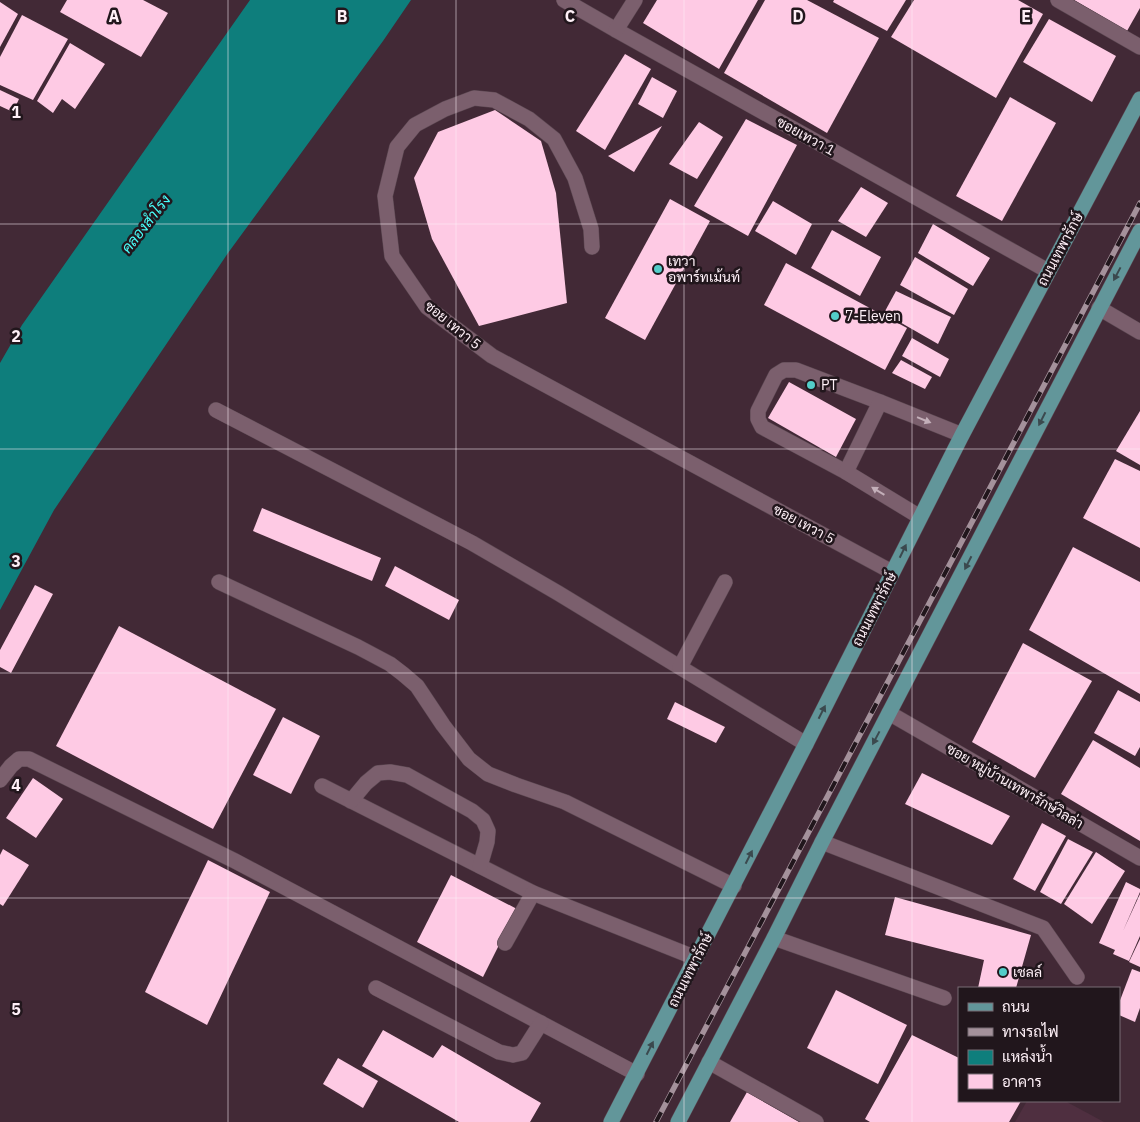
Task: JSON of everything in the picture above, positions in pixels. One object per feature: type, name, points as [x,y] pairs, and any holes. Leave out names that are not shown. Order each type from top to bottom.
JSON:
[{"type":"main road","name":"ถนนเทพารักษ์","points":[[611,1122],[734,886],[920,516],[1140,98]]},
{"type":"main road","points":[[678,1122],[1140,231]]},
{"type":"street","name":"ซอยเทวา 1","points":[[564,0],[1048,270]]},
{"type":"street","points":[[616,30],[635,0]]},
{"type":"street","points":[[1058,0],[1140,47]]},
{"type":"street","name":"ซอย เทวา 5","points":[[592,247],[591,230],[575,178],[554,139],[529,119],[494,100],[474,98],[445,109],[415,126],[397,148],[385,196],[392,256],[427,308],[492,356],[892,572]]},
{"type":"street","points":[[1100,308],[1140,332]]},
{"type":"street","points":[[920,516],[846,472],[762,427],[758,418],[758,410],[776,375],[784,370],[796,370],[962,435]]},
{"type":"street","points":[[846,472],[880,402]]},
{"type":"street","points":[[216,410],[472,543],[558,593],[806,744]]},
{"type":"street","points":[[219,582],[390,664],[417,686],[469,759],[488,774],[516,786],[565,802],[734,886]]},
{"type":"street","points":[[680,667],[725,582]]},
{"type":"street","name":"ซอย หมู่บ้านเทพารักษ์วิลล่า","points":[[890,714],[1140,858]]},
{"type":"street","points":[[0,780],[19,759],[29,759],[235,861],[637,1074]]},
{"type":"street","points":[[351,801],[366,783],[378,773],[390,772],[407,776],[483,820],[488,831],[480,866]]},
{"type":"street","points":[[322,786],[533,893],[696,958]]},
{"type":"street","points":[[822,842],[1043,928],[1077,977]]},
{"type":"street","points":[[505,943],[533,893]]},
{"type":"street","points":[[774,938],[944,998]]},
{"type":"street","points":[[376,988],[499,1052],[513,1055],[522,1053],[541,1024]]},
{"type":"street","points":[[709,1062],[816,1122]]},
{"type":"shaded area","points":[[1026,1102],[1067,1102],[1104,1122],[1015,1122]]},
{"type":"water","name":"คลองสำโรง","points":[[250,0],[411,0],[228,253],[54,510],[0,610],[0,363],[22,325]]},
{"type":"building","points":[[67,0],[143,0],[168,13],[141,57],[60,12]]},
{"type":"building","points":[[657,0],[758,0],[719,69],[643,23]]},
{"type":"building","points":[[765,0],[807,0],[879,38],[827,133],[724,73]]},
{"type":"building","points":[[834,0],[906,0],[887,31],[833,2]]},
{"type":"building","points":[[914,0],[1018,0],[1043,14],[996,98],[891,37]]},
{"type":"building","points":[[1074,0],[1140,0],[1140,8],[1127,31]]},
{"type":"building","points":[[0,2],[18,14],[0,47]]},
{"type":"building","points":[[22,15],[68,39],[33,100],[0,85],[0,57]]},
{"type":"building","points":[[1049,19],[1116,56],[1092,102],[1023,62]]},
{"type":"building","points":[[70,43],[105,64],[75,109],[62,99],[53,113],[37,101]]},
{"type":"building","points":[[625,54],[651,69],[605,150],[576,131]]},
{"type":"building","points":[[652,77],[677,91],[663,118],[638,104]]},
{"type":"building","points":[[0,90],[19,99],[13,112],[0,106]]},
{"type":"building","points":[[1010,97],[1056,123],[1002,221],[956,196]]},
{"type":"building","points":[[495,110],[541,141],[556,193],[567,303],[479,326],[432,239],[414,178],[438,132]]},
{"type":"building","points":[[746,119],[797,145],[748,236],[694,206]]},
{"type":"building","points":[[699,122],[723,137],[697,179],[669,164]]},
{"type":"building","points":[[662,126],[634,172],[608,156]]},
{"type":"building","points":[[861,187],[888,203],[866,237],[838,221]]},
{"type":"building","name":"เทวา อพาร์ทเม้นท์","points":[[670,199],[710,221],[645,340],[605,318]]},
{"type":"building","points":[[773,201],[812,224],[796,255],[755,231]]},
{"type":"building","points":[[933,224],[990,258],[973,286],[918,253]]},
{"type":"building","points":[[832,230],[881,257],[860,296],[811,268]]},
{"type":"building","points":[[915,257],[968,289],[954,315],[900,285]]},
{"type":"building","name":"7-Eleven","points":[[786,263],[907,328],[885,370],[764,305]]},
{"type":"building","points":[[896,291],[951,317],[938,344],[884,313]]},
{"type":"building","points":[[912,338],[949,359],[940,377],[902,356]]},
{"type":"building","points":[[901,360],[932,377],[925,389],[892,373]]},
{"type":"building","points":[[789,382],[856,419],[836,457],[768,418]]},
{"type":"building","points":[[1140,411],[1140,465],[1116,451]]},
{"type":"building","points":[[1115,459],[1140,471],[1140,548],[1083,518]]},
{"type":"building","points":[[262,508],[381,558],[372,581],[253,531]]},
{"type":"building","points":[[1073,547],[1140,582],[1140,694],[1029,630]]},
{"type":"building","points":[[395,566],[459,600],[449,620],[385,586]]},
{"type":"building","points":[[35,585],[53,594],[11,673],[0,667],[0,650]]},
{"type":"building","points":[[119,626],[276,709],[213,829],[56,746]]},
{"type":"building","points":[[1023,643],[1092,681],[1035,778],[972,742]]},
{"type":"building","points":[[1118,690],[1140,702],[1140,747],[1135,756],[1094,733]]},
{"type":"building","points":[[675,702],[725,727],[716,743],[667,719]]},
{"type":"building","points":[[283,717],[320,736],[291,794],[253,775]]},
{"type":"building","points":[[1093,740],[1140,768],[1140,841],[1061,794]]},
{"type":"building","points":[[922,773],[1010,816],[992,845],[905,804]]},
{"type":"building","points":[[33,778],[63,799],[36,838],[6,818]]},
{"type":"building","points":[[1042,823],[1066,836],[1035,891],[1013,879]]},
{"type":"building","points":[[1068,839],[1093,852],[1061,904],[1040,892]]},
{"type":"building","points":[[3,849],[29,865],[3,906],[0,904],[0,855]]},
{"type":"building","points":[[1096,852],[1125,871],[1092,924],[1064,904]]},
{"type":"building","points":[[208,860],[270,892],[207,1025],[145,992]]},
{"type":"building","points":[[451,875],[517,909],[483,977],[417,942]]},
{"type":"building","points":[[1126,882],[1140,889],[1123,931],[1140,894],[1140,936],[1129,961],[1113,954],[1115,950],[1099,943]]},
{"type":"building","points":[[895,897],[1031,935],[1016,987],[978,987],[984,960],[885,935]]},
{"type":"building","points":[[1140,939],[1140,967],[1129,962]]},
{"type":"building","points":[[1132,969],[1140,972],[1140,1008],[1135,1022],[1120,1015],[1120,1000]]},
{"type":"building","points":[[836,990],[907,1025],[878,1084],[807,1048]]},
{"type":"building","points":[[383,1030],[433,1058],[442,1045],[541,1103],[530,1122],[459,1122],[362,1066]]},
{"type":"building","points":[[912,1035],[958,1058],[958,1102],[1020,1102],[1009,1122],[870,1122],[865,1119]]},
{"type":"building","points":[[338,1058],[378,1081],[363,1108],[323,1084]]},
{"type":"building","points":[[747,1092],[799,1122],[730,1122]]},
{"type":"railway","points":[[656,1122],[1140,203]]},
{"type":"place","name":"เทวา อพาร์ทเม้นท์","points":[[658,269]]},
{"type":"place","name":"7-Eleven","points":[[835,316]]},
{"type":"place","name":"PT","points":[[811,385]]},
{"type":"place","name":"เชลล์","points":[[1003,972]]}]
